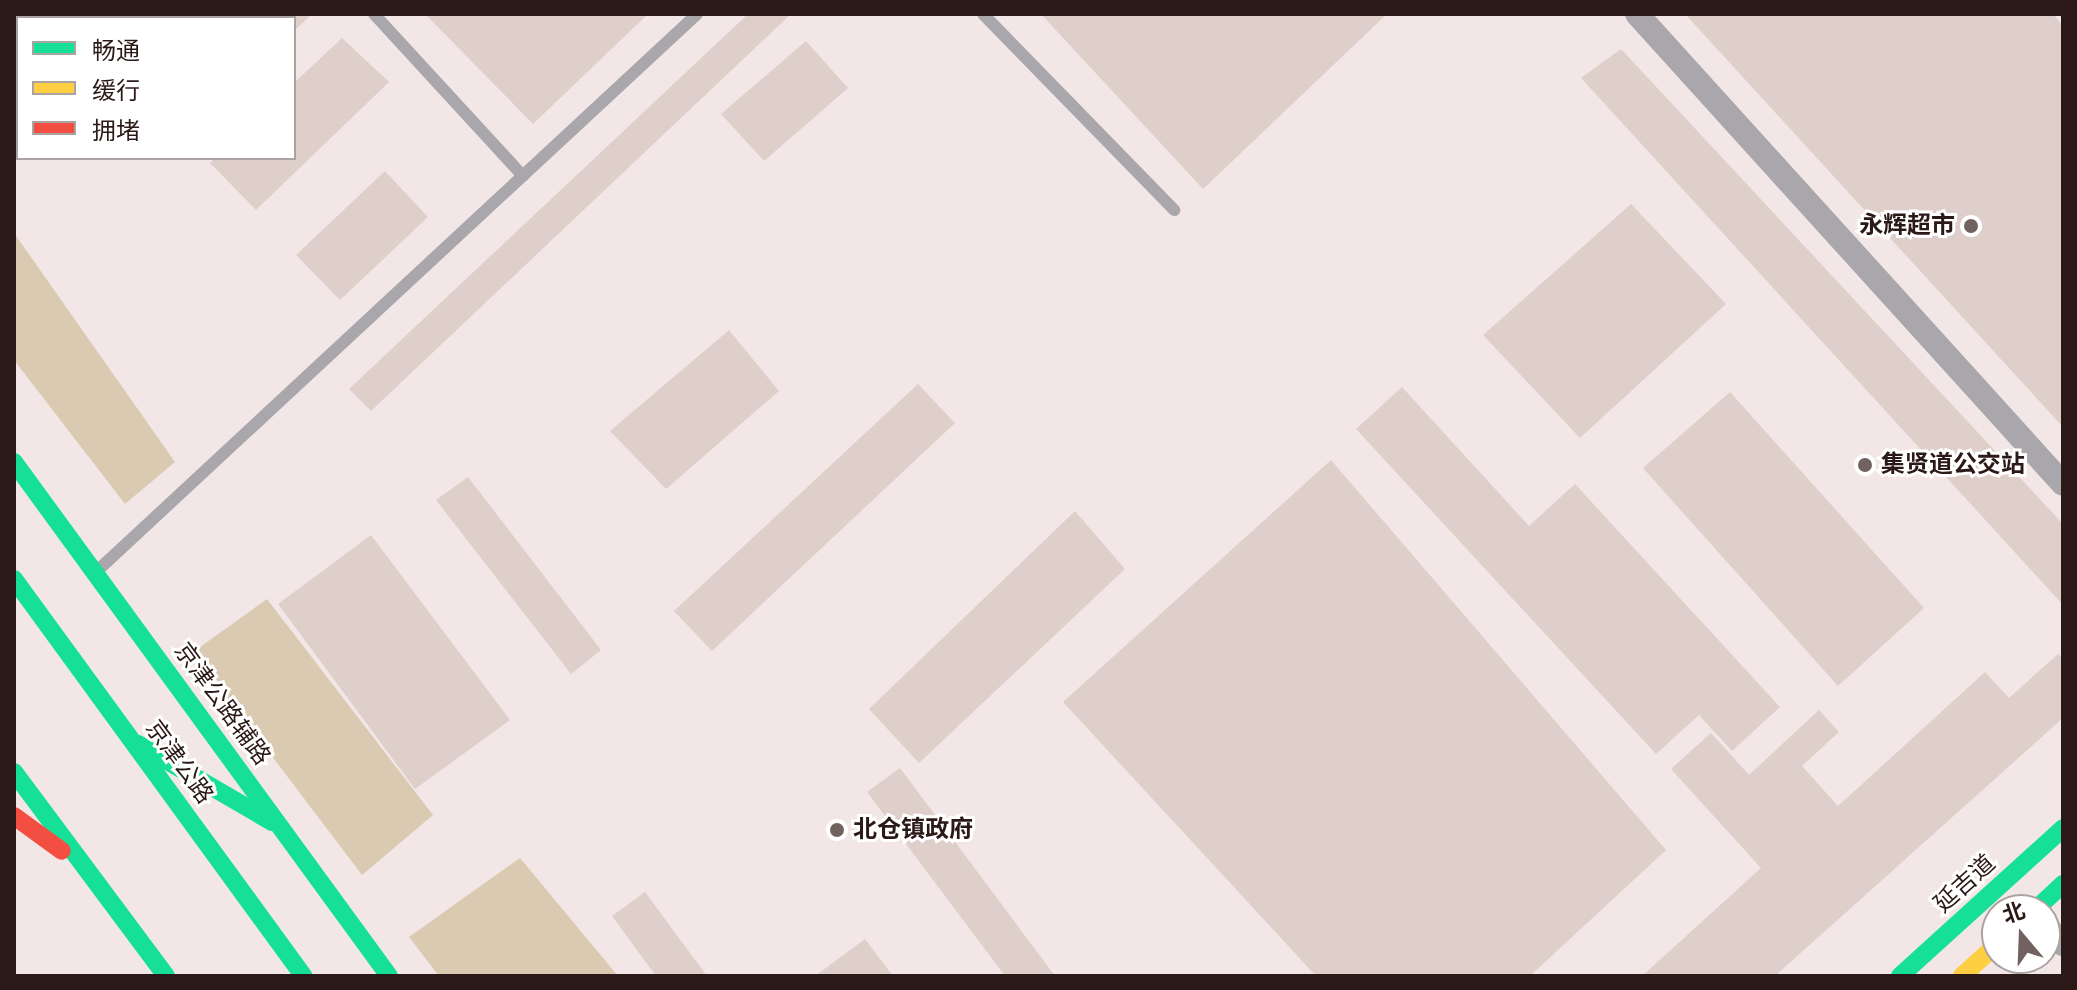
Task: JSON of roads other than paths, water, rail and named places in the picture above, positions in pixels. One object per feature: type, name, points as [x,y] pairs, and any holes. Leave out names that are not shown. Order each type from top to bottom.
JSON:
[{"type":"main road","name":"京津公路辅路","points":[[14,462],[97,571],[389,976]]},
{"type":"main road","name":"京津公路","points":[[14,579],[136,742],[303,976]]},
{"type":"main road","points":[[136,742],[279,826]]},
{"type":"main road","points":[[14,772],[166,976]]},
{"type":"main road","points":[[14,816],[81,865]]},
{"type":"main road","name":"延吉道","points":[[1900,976],[2063,828]]},
{"type":"main road","points":[[1962,976],[1981,959]]},
{"type":"street","points":[[1637,14],[2063,484]]},
{"type":"street","points":[[2004,881],[2017,894]]},
{"type":"lane","points":[[374,14],[523,176]]},
{"type":"lane","points":[[97,571],[697,14]]},
{"type":"lane","points":[[983,14],[1174,210]]},
{"type":"place","name":"永辉超市","points":[[1971,226]]},
{"type":"place","name":"集贤道公交站","points":[[1865,465]]},
{"type":"place","name":"北仓镇政府","points":[[837,830]]}]
